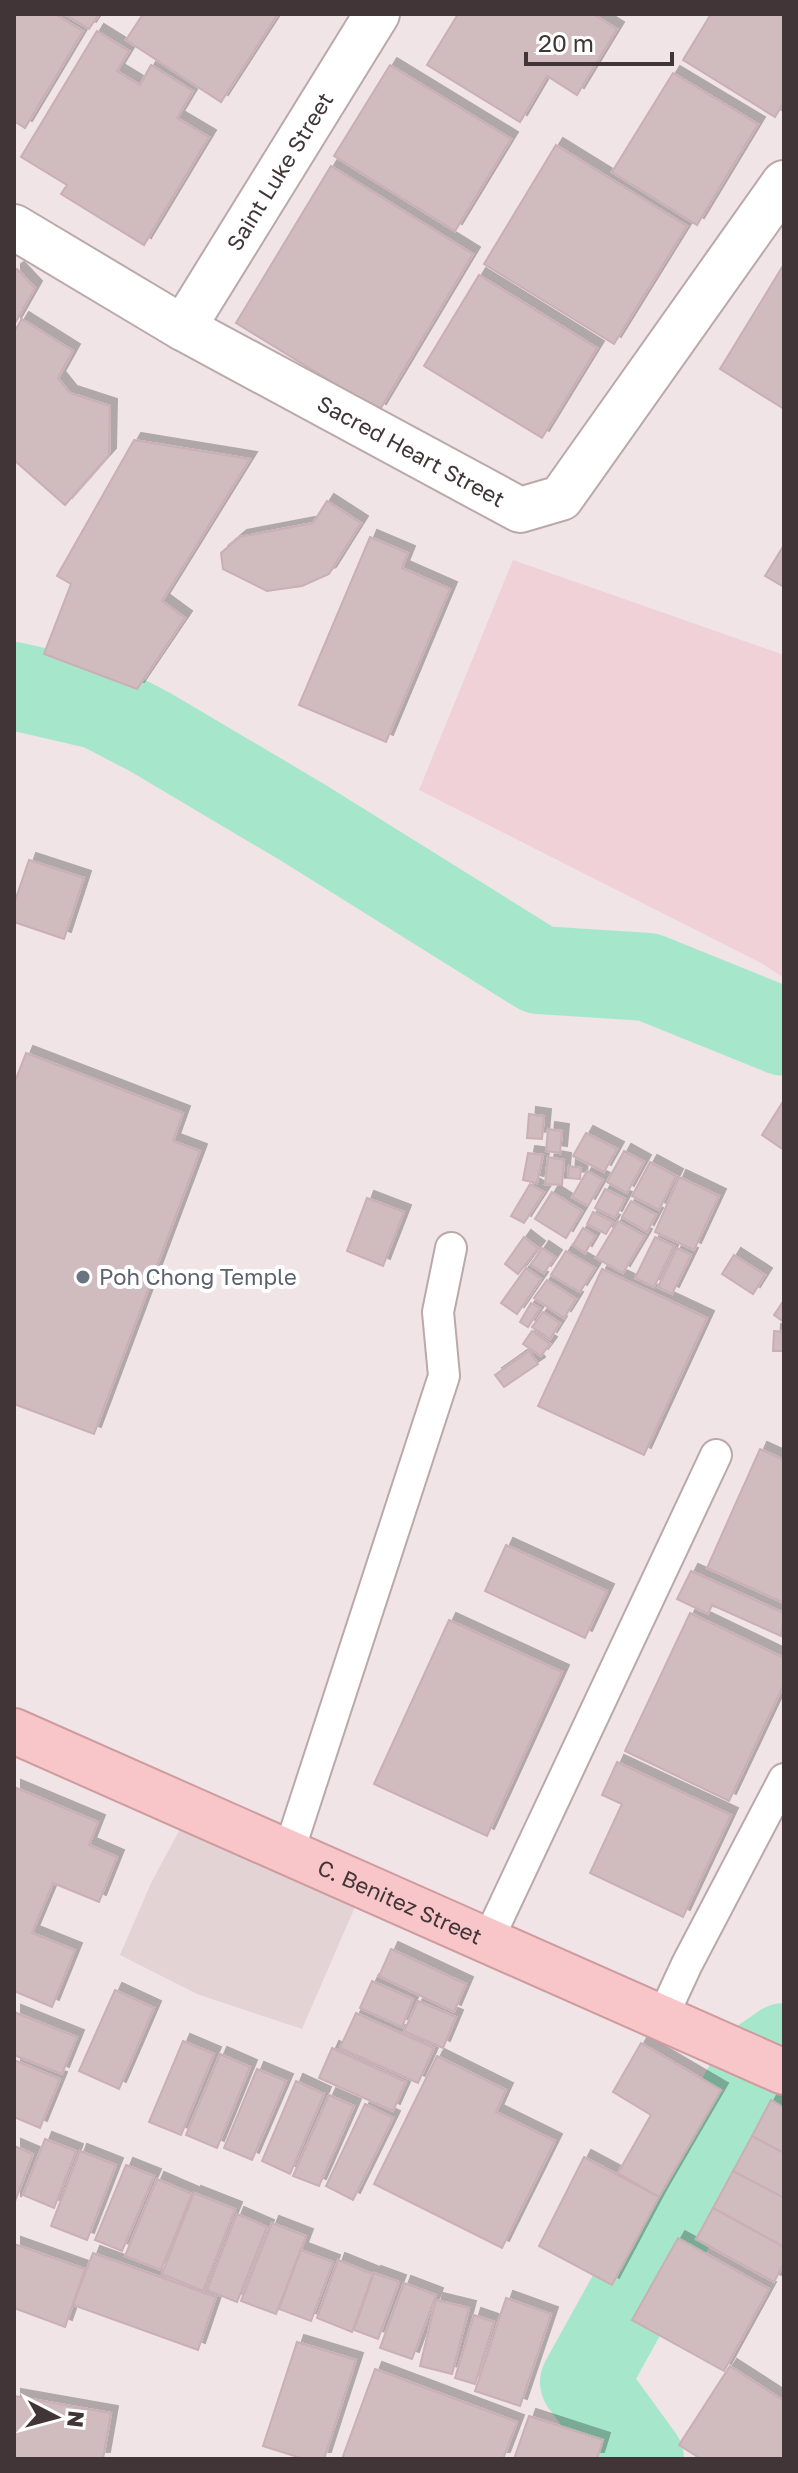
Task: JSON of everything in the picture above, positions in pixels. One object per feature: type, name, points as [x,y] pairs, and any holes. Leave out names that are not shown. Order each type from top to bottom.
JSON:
[{"type":"main road","name":"C. Benitez Street","points":[[14,1731],[784,2072]]},
{"type":"street","name":"Saint Luke Street","points":[[183,328],[377,14]]},
{"type":"street","name":"Sacred Heart Street","points":[[14,227],[183,328],[520,510],[561,498],[784,183]]},
{"type":"lane","points":[[288,1854],[444,1376],[438,1312],[451,1248]]},
{"type":"lane","points":[[487,1942],[716,1455]]},
{"type":"lane","points":[[667,2021],[687,1964],[784,1779]]},
{"type":"shaded area","points":[[513,560],[784,655],[784,978],[763,964],[419,790]]},
{"type":"shaded area","points":[[181,1827],[358,1900],[302,2029],[197,1994],[120,1955],[151,1883]]},
{"type":"building","points":[[14,14],[55,14],[83,31],[25,128],[14,121]]},
{"type":"building","points":[[64,14],[99,14],[89,29]]},
{"type":"building","points":[[143,14],[278,14],[221,102],[126,40]]},
{"type":"building","points":[[458,14],[593,14],[617,29],[577,95],[547,76],[520,122],[427,65]]},
{"type":"building","points":[[711,14],[784,14],[784,102],[775,117],[683,60]]},
{"type":"building","points":[[97,31],[129,51],[117,71],[140,85],[151,65],[193,91],[177,118],[209,137],[144,245],[61,194],[67,185],[21,157]]},
{"type":"building","points":[[390,65],[511,139],[455,231],[334,156]]},
{"type":"building","points":[[673,73],[758,124],[697,225],[612,172]]},
{"type":"building","points":[[556,145],[687,226],[614,344],[484,264]]},
{"type":"building","points":[[331,166],[473,254],[379,411],[236,323]]},
{"type":"building","points":[[784,264],[784,409],[720,369]]},
{"type":"building","points":[[17,269],[35,288],[14,325],[14,271]]},
{"type":"building","points":[[479,275],[597,348],[542,438],[424,366]]},
{"type":"building","points":[[22,319],[73,351],[58,378],[70,393],[110,406],[109,455],[65,505],[14,460],[14,332]]},
{"type":"building","points":[[134,440],[250,459],[162,601],[185,618],[137,689],[44,654],[71,584],[57,576]]},
{"type":"building","points":[[327,501],[361,523],[329,574],[302,586],[267,591],[223,569],[221,553],[240,537],[313,523]]},
{"type":"building","points":[[370,537],[408,553],[402,568],[450,589],[386,742],[299,705]]},
{"type":"building","points":[[784,545],[784,587],[765,576]]},
{"type":"building","points":[[29,860],[84,878],[64,939],[14,922],[14,904]]},
{"type":"building","name":"Poh Chong Temple","points":[[26,1053],[183,1113],[173,1141],[200,1151],[94,1434],[14,1404],[14,1084]]},
{"type":"building","points":[[784,1100],[784,1150],[762,1135]]},
{"type":"building","points":[[529,1114],[544,1116],[542,1139],[527,1138]]},
{"type":"building","points":[[548,1129],[562,1131],[560,1153],[546,1151]]},
{"type":"building","points":[[586,1133],[617,1149],[604,1172],[573,1156]]},
{"type":"building","points":[[624,1151],[644,1162],[627,1193],[607,1182]]},
{"type":"building","points":[[528,1153],[543,1155],[537,1183],[523,1180]]},
{"type":"building","points":[[548,1157],[564,1160],[562,1185],[545,1184]]},
{"type":"building","points":[[650,1162],[676,1176],[659,1210],[632,1196]]},
{"type":"building","points":[[569,1166],[581,1168],[580,1179],[568,1178]]},
{"type":"building","points":[[587,1171],[603,1180],[588,1206],[572,1197]]},
{"type":"building","points":[[679,1177],[719,1196],[694,1250],[655,1232]]},
{"type":"building","points":[[530,1184],[544,1192],[524,1223],[511,1216]]},
{"type":"building","points":[[605,1189],[625,1199],[615,1218],[595,1208]]},
{"type":"building","points":[[552,1192],[582,1211],[566,1238],[535,1219]]},
{"type":"building","points":[[367,1198],[404,1212],[383,1266],[347,1251]]},
{"type":"building","points":[[631,1201],[656,1215],[647,1232],[622,1217]]},
{"type":"building","points":[[593,1212],[613,1222],[606,1234],[587,1224]]},
{"type":"building","points":[[618,1221],[645,1236],[623,1273],[596,1258]]},
{"type":"building","points":[[583,1228],[595,1236],[585,1253],[573,1245]]},
{"type":"building","points":[[524,1237],[538,1248],[518,1274],[505,1264]]},
{"type":"building","points":[[655,1237],[674,1246],[654,1287],[635,1278]]},
{"type":"building","points":[[542,1248],[555,1257],[544,1273],[531,1265]]},
{"type":"building","points":[[677,1248],[691,1255],[672,1294],[658,1287]]},
{"type":"building","points":[[566,1251],[595,1268],[580,1292],[551,1275]]},
{"type":"building","points":[[734,1255],[765,1275],[753,1294],[722,1274]]},
{"type":"building","points":[[526,1268],[541,1279],[517,1314],[501,1303]]},
{"type":"building","points":[[602,1269],[707,1318],[644,1455],[538,1406]]},
{"type":"building","points":[[547,1280],[576,1299],[564,1318],[534,1298]]},
{"type":"building","points":[[784,1300],[784,1322],[774,1315]]},
{"type":"building","points":[[531,1303],[540,1308],[528,1327],[520,1322]]},
{"type":"building","points":[[543,1312],[560,1323],[550,1339],[532,1327]]},
{"type":"building","points":[[532,1331],[550,1344],[541,1356],[523,1344]]},
{"type":"building","points":[[774,1331],[784,1332],[784,1351],[773,1351]]},
{"type":"building","points":[[529,1351],[538,1364],[504,1387],[495,1375]]},
{"type":"building","points":[[760,1449],[784,1460],[784,1603],[707,1568]]},
{"type":"building","points":[[506,1545],[607,1591],[585,1638],[485,1591]]},
{"type":"building","points":[[691,1571],[784,1613],[781,1636],[712,1605],[708,1614],[677,1599]]},
{"type":"building","points":[[690,1613],[784,1658],[784,1684],[729,1801],[625,1751]]},
{"type":"building","points":[[449,1620],[562,1672],[487,1836],[374,1784]]},
{"type":"building","points":[[617,1762],[731,1815],[683,1917],[590,1873],[622,1804],[602,1795]]},
{"type":"building","points":[[14,1787],[98,1822],[89,1845],[117,1857],[99,1902],[53,1883],[32,1933],[75,1950],[52,2007],[14,1991]]},
{"type":"building","points":[[391,1949],[466,1984],[454,2012],[379,1976]]},
{"type":"building","points":[[372,1981],[413,1999],[402,2027],[360,2008]]},
{"type":"building","points":[[115,1990],[154,2008],[119,2089],[79,2071]]},
{"type":"building","points":[[418,2001],[456,2017],[443,2048],[404,2031]]},
{"type":"building","points":[[14,2012],[77,2037],[62,2074],[14,2055]]},
{"type":"building","points":[[356,2013],[434,2048],[418,2083],[340,2048]]},
{"type":"building","points":[[183,2041],[214,2054],[181,2135],[149,2122]]},
{"type":"building","points":[[641,2043],[721,2090],[659,2197],[618,2173],[651,2115],[613,2092]]},
{"type":"building","points":[[332,2048],[406,2082],[393,2111],[319,2078]]},
{"type":"building","points":[[220,2054],[250,2067],[217,2148],[186,2135]]},
{"type":"building","points":[[437,2056],[506,2090],[496,2112],[555,2141],[502,2248],[374,2184]]},
{"type":"building","points":[[14,2060],[60,2079],[40,2128],[14,2117]]},
{"type":"building","points":[[257,2069],[286,2081],[252,2160],[224,2148]]},
{"type":"building","points":[[296,2081],[324,2094],[290,2174],[262,2161]]},
{"type":"building","points":[[329,2095],[354,2106],[319,2186],[293,2176]]},
{"type":"building","points":[[771,2100],[784,2108],[784,2153],[752,2136]]},
{"type":"building","points":[[365,2104],[393,2118],[353,2200],[326,2186]]},
{"type":"building","points":[[752,2136],[784,2153],[784,2198],[733,2171]]},
{"type":"building","points":[[45,2139],[76,2151],[54,2208],[23,2195]]},
{"type":"building","points":[[14,2146],[33,2154],[14,2204]]},
{"type":"building","points":[[80,2151],[116,2165],[87,2240],[51,2226]]},
{"type":"building","points":[[584,2157],[659,2197],[612,2285],[539,2246]]},
{"type":"building","points":[[126,2165],[154,2176],[122,2251],[95,2240]]},
{"type":"building","points":[[733,2171],[784,2198],[784,2247],[713,2208]]},
{"type":"building","points":[[157,2179],[192,2194],[161,2270],[125,2256]]},
{"type":"building","points":[[194,2193],[235,2209],[203,2291],[162,2274]]},
{"type":"building","points":[[713,2208],[784,2247],[784,2263],[774,2282],[696,2239]]},
{"type":"building","points":[[237,2214],[267,2227],[237,2302],[207,2290]]},
{"type":"building","points":[[272,2223],[306,2236],[276,2314],[241,2301]]},
{"type":"building","points":[[678,2238],[769,2289],[724,2371],[632,2320]]},
{"type":"building","points":[[14,2244],[85,2269],[65,2327],[14,2308]]},
{"type":"building","points":[[301,2250],[333,2262],[311,2321],[279,2309]]},
{"type":"building","points":[[93,2253],[216,2297],[198,2350],[73,2305]]},
{"type":"building","points":[[338,2260],[373,2274],[352,2332],[317,2318]]},
{"type":"building","points":[[374,2273],[399,2282],[378,2339],[354,2330]]},
{"type":"building","points":[[404,2283],[436,2295],[412,2359],[380,2348]]},
{"type":"building","points":[[506,2298],[551,2314],[520,2406],[475,2391]]},
{"type":"building","points":[[436,2300],[469,2308],[452,2374],[420,2366]]},
{"type":"building","points":[[474,2315],[494,2322],[475,2384],[455,2378]]},
{"type":"building","points":[[297,2342],[356,2360],[324,2459],[304,2459],[263,2446]]},
{"type":"building","points":[[730,2366],[784,2401],[784,2459],[701,2459],[679,2445]]},
{"type":"building","points":[[375,2369],[517,2422],[503,2459],[342,2459]]},
{"type":"building","points":[[14,2396],[111,2413],[103,2459],[14,2459]]},
{"type":"building","points":[[529,2416],[603,2440],[597,2459],[514,2459]]},
{"type":"waterway","points":[[14,686],[100,706],[150,732],[302,822],[539,970],[648,977],[784,1032]]},
{"type":"waterway","points":[[640,2459],[584,2382],[761,2063],[784,2047]]},
{"type":"place","name":"Poh Chong Temple","points":[[83,1277]]}]
